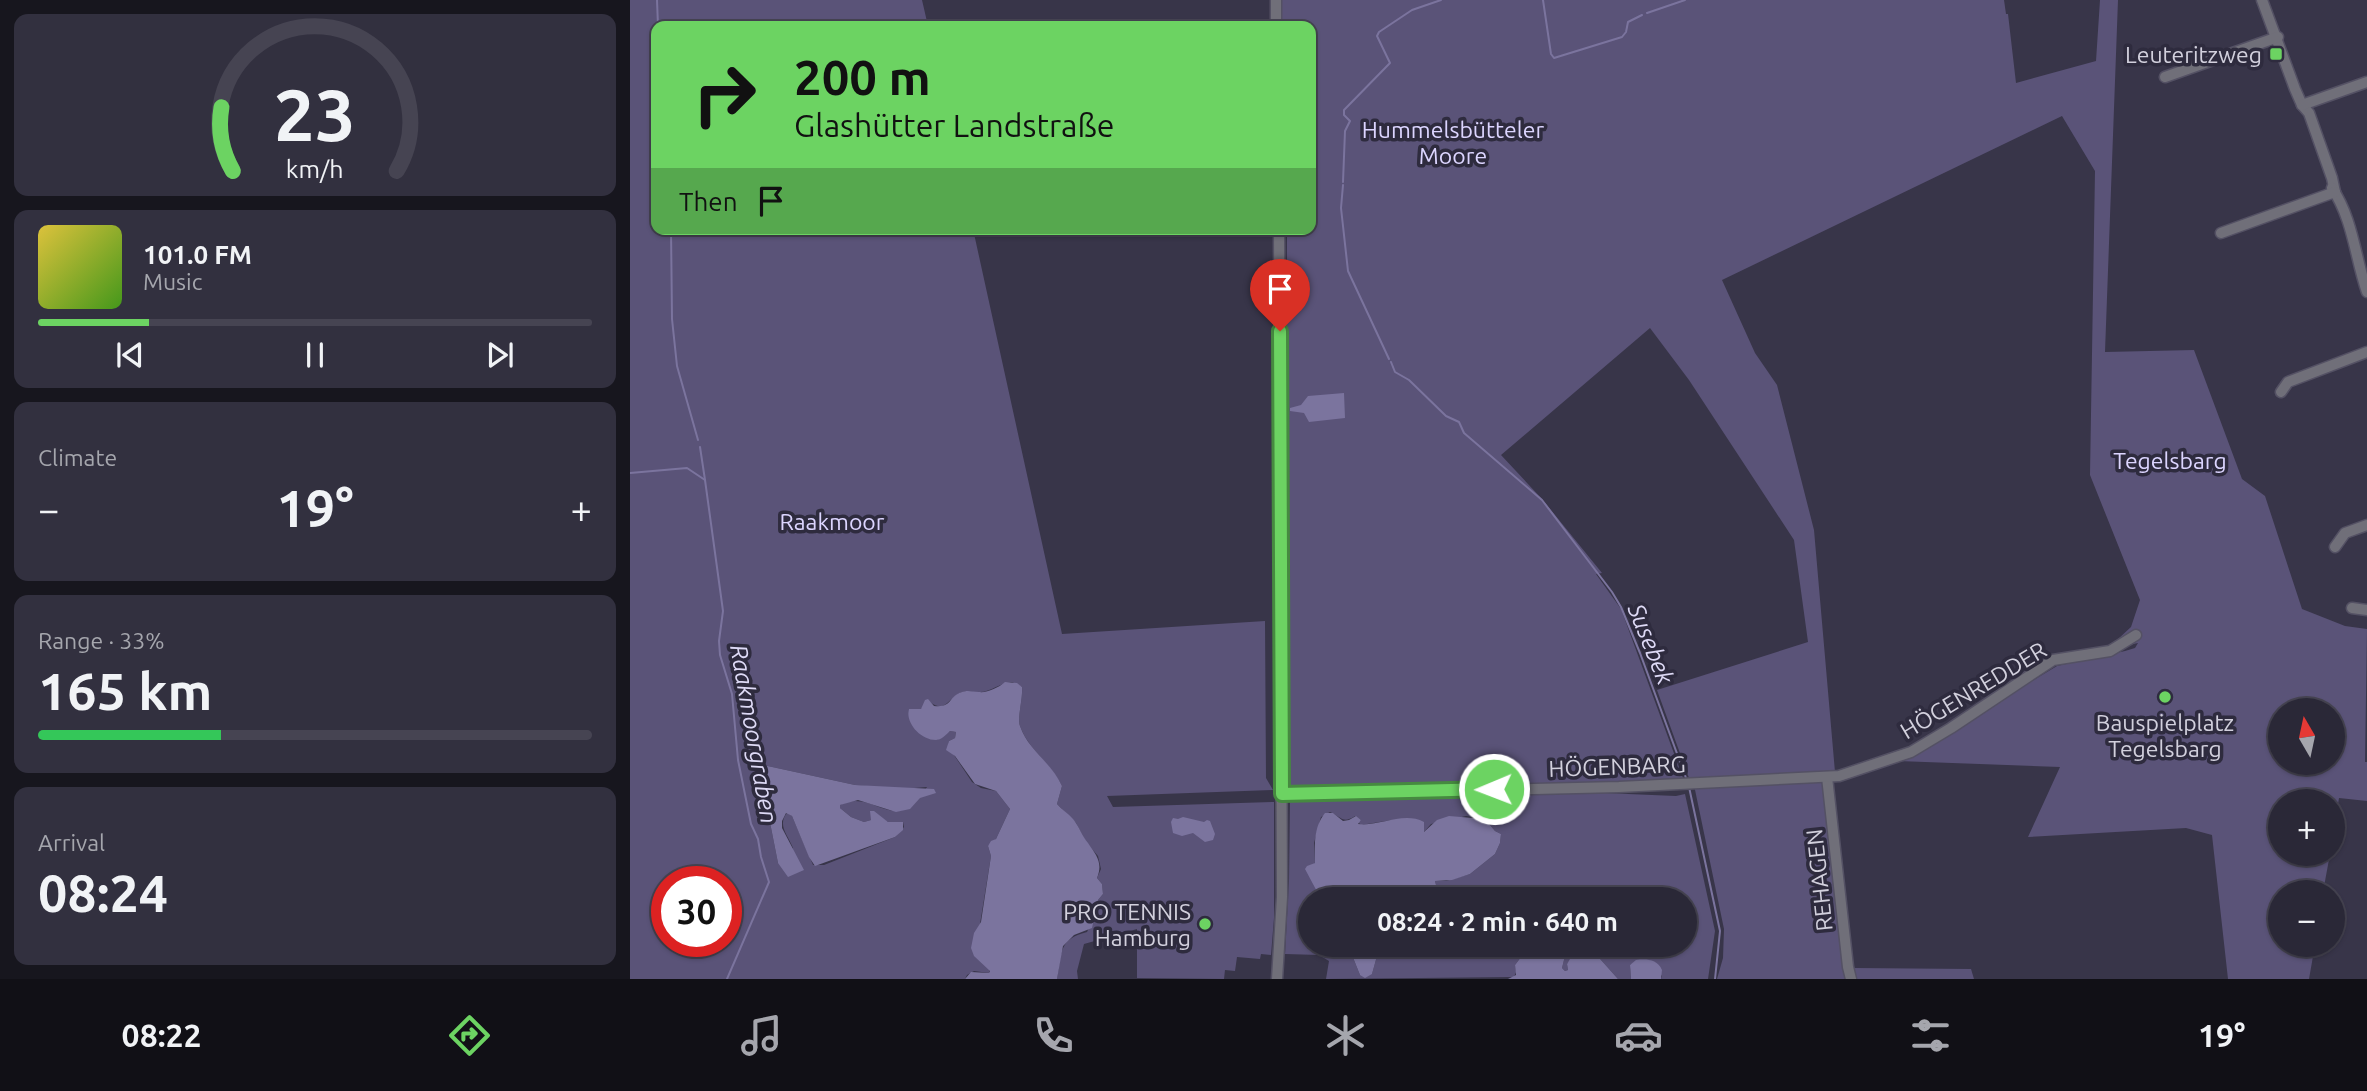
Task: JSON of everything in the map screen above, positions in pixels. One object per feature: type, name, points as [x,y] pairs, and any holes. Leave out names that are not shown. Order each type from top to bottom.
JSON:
[{"type":"street","points":[[1276,0],[1276,21]]},
{"type":"street","points":[[2262,0],[2278,37],[2327,180],[2363,256],[2367,273]]},
{"type":"street","points":[[2269,0],[2277,24],[2278,37]]},
{"type":"street","points":[[2165,77],[2278,37]]},
{"type":"street","points":[[2302,105],[2367,82]]},
{"type":"street","points":[[2221,233],[2334,192]]},
{"type":"street","points":[[1277,979],[1282,897],[1279,235]]},
{"type":"street","points":[[2363,256],[2359,270],[2367,292]]},
{"type":"street","points":[[2281,392],[2288,382],[2367,352]]},
{"type":"street","points":[[2335,547],[2345,533],[2367,525]]},
{"type":"street","points":[[2352,608],[2363,612]]},
{"type":"street","name":"HÖGENREDDER","points":[[1828,778],[1911,752],[2048,663],[2059,658],[2110,651],[2136,635]]},
{"type":"street","name":"HÖGENBARG","points":[[1282,794],[1619,787],[1686,782],[1828,778]]},
{"type":"street","name":"REHAGEN","points":[[1828,778],[1847,967],[1851,979]]},
{"type":"green space","name":"Raakmoor","points":[[630,0],[922,0],[927,21],[651,21],[651,235],[974,235],[1062,634],[1265,621],[1266,778],[1273,790],[1107,796],[1113,807],[1274,802],[1274,918],[1271,955],[1261,954],[1260,959],[1237,957],[1235,971],[1225,970],[1224,979],[1137,978],[1137,929],[1084,944],[1077,971],[1078,979],[1057,979],[1063,948],[1071,939],[1087,932],[1095,915],[1098,900],[1103,894],[1102,884],[1097,878],[1101,869],[1098,856],[1086,842],[1076,823],[1057,804],[1062,786],[1020,726],[1022,687],[1012,682],[984,692],[966,691],[942,706],[930,702],[921,709],[909,709],[914,725],[937,740],[950,731],[956,732],[955,738],[949,741],[948,746],[972,782],[981,788],[996,791],[1010,809],[996,839],[988,846],[991,856],[980,924],[984,964],[990,968],[989,973],[974,971],[965,979],[630,979]],"holes":[[[763,765],[855,785],[902,789],[927,787],[915,802],[905,809],[894,811],[852,801],[840,805],[851,817],[864,822],[871,820],[871,812],[888,822],[903,822],[904,827],[895,837],[824,865],[813,865],[792,816],[787,813],[783,826],[793,848],[778,863],[760,772]]]},
{"type":"green space","points":[[1281,0],[2004,0],[2016,83],[2096,61],[2100,0],[2118,0],[2105,352],[2194,350],[2242,479],[2265,496],[2302,609],[2345,626],[2367,629],[2367,801],[2345,799],[2345,789],[2268,789],[2268,866],[2328,866],[2325,880],[2268,880],[2268,957],[2313,957],[2309,979],[2228,979],[2212,835],[2186,828],[2028,837],[2060,767],[1898,761],[2057,666],[2125,651],[2135,648],[2138,643],[2118,647],[2117,640],[2131,627],[2140,600],[2090,475],[2095,171],[2062,116],[1722,280],[1755,353],[1777,385],[1814,530],[1835,772],[1689,778],[1657,690],[1808,642],[1794,540],[1689,380],[1650,328],[1501,455],[1542,499],[1602,573],[1596,574],[1621,609],[1683,778],[1618,783],[1286,788],[1287,235],[1316,235],[1316,21],[1282,21]]},
{"type":"green space","points":[[1825,781],[1848,979],[1717,979],[1723,958],[1724,929],[1694,785]]},
{"type":"green space","points":[[1580,792],[1676,796],[1685,794],[1715,931],[1708,979],[1661,979],[1662,976],[1649,960],[1639,960],[1630,965],[1631,979],[1618,979],[1598,957],[1697,957],[1697,887],[1436,885],[1435,881],[1446,881],[1470,874],[1495,854],[1500,843],[1501,834],[1485,819],[1466,816],[1431,824],[1424,832],[1392,820],[1361,825],[1358,822],[1361,820],[1355,816],[1345,820],[1330,812],[1321,817],[1314,843],[1315,863],[1312,866],[1317,887],[1298,887],[1298,954],[1285,954],[1290,800]]},
{"type":"green space","points":[[1322,957],[1353,957],[1360,975],[1372,974],[1377,957],[1521,957],[1515,965],[1514,977],[1326,979],[1329,961]]},
{"type":"green space","points":[[1565,957],[1578,957],[1572,958],[1567,964],[1568,970],[1562,968]]},
{"type":"green space","points":[[1854,968],[1971,969],[1974,979],[1857,979]]},
{"type":"shaded area","points":[[1344,393],[1345,418],[1309,422],[1304,413],[1290,411],[1290,408],[1301,405],[1308,396]]},
{"type":"shaded area","points":[[1005,682],[1017,683],[1022,687],[1019,723],[1024,735],[1058,778],[1062,786],[1057,804],[1075,822],[1099,864],[1097,878],[1102,884],[1103,894],[1098,900],[1092,928],[1074,935],[1063,946],[1057,979],[965,979],[971,972],[990,971],[974,956],[971,948],[974,933],[981,922],[991,856],[988,846],[996,839],[1010,809],[996,791],[975,784],[955,756],[946,750],[956,732],[950,731],[938,740],[924,737],[912,725],[908,714],[909,709],[921,709],[928,699],[934,706],[940,706],[948,704],[954,696],[962,692],[985,692]]},
{"type":"shaded area","points":[[760,766],[855,785],[934,789],[936,793],[920,798],[910,809],[896,812],[858,800],[840,805],[851,817],[864,822],[871,820],[870,811],[874,811],[888,822],[903,822],[903,830],[895,837],[815,866],[792,816],[786,813],[782,828],[804,870],[788,877],[778,863],[760,772]]},
{"type":"shaded area","points":[[1325,813],[1333,813],[1343,821],[1356,816],[1361,820],[1358,824],[1416,819],[1424,822],[1424,832],[1437,820],[1449,816],[1485,819],[1501,834],[1495,854],[1470,874],[1452,880],[1435,881],[1436,885],[1443,887],[1315,887],[1305,869],[1315,863],[1315,843]]},
{"type":"shaded area","points":[[1173,818],[1210,821],[1215,834],[1213,840],[1205,842],[1193,833],[1182,836],[1173,833]]},
{"type":"shaded area","points":[[1353,957],[1377,957],[1372,974],[1365,978],[1360,975]]},
{"type":"shaded area","points":[[1521,957],[1565,957],[1562,968],[1565,971],[1568,970],[1570,959],[1598,957],[1618,979],[1508,979],[1516,975],[1515,965]]},
{"type":"shaded area","points":[[1636,960],[1648,960],[1657,964],[1662,970],[1661,979],[1631,979],[1630,965]]},
{"type":"waterway","points":[[657,0],[658,21]]},
{"type":"waterway","name":"Susebek","points":[[1343,182],[1345,131],[1350,121],[1344,115],[1344,110],[1390,63],[1377,36],[1379,32],[1412,10],[1441,0]]},
{"type":"waterway","name":"Susebek","points":[[1543,0],[1551,54],[1554,58],[1622,37],[1628,22],[1642,15]]},
{"type":"waterway","name":"Susebek","points":[[1647,13],[1685,0]]},
{"type":"waterway","name":"Susebek","points":[[1343,185],[1341,208],[1348,271],[1389,359]]},
{"type":"waterway","points":[[671,235],[672,319],[677,366],[698,440]]},
{"type":"waterway","name":"Susebek","points":[[1391,362],[1395,372],[1409,380],[1446,416],[1459,422],[1464,433],[1542,500],[1612,592],[1640,653],[1686,778]]},
{"type":"waterway","points":[[700,447],[705,480]]},
{"type":"waterway","name":"Raakmoorgraben","points":[[630,473],[687,468],[705,480],[723,611],[720,655],[732,694],[738,760],[751,824],[758,839],[769,882],[727,979]]},
{"type":"waterway","name":"Susebek","points":[[1689,787],[1720,931],[1715,979]]},
{"type":"place","name":"Leuteritzweg","points":[[2276,54]]},
{"type":"place","name":"Bauspielplatz Tegelsbarg","points":[[2165,697]]},
{"type":"place","name":"PRO TENNIS Hamburg","points":[[1205,924]]},
{"type":"route","points":[[1280,331],[1282,794],[1494,789]]},
{"type":"park label","name":"Hummelsbütteler Moore","points":[[1453,142]]},
{"type":"park label","name":"Tegelsbarg","points":[[2170,460]]}]
